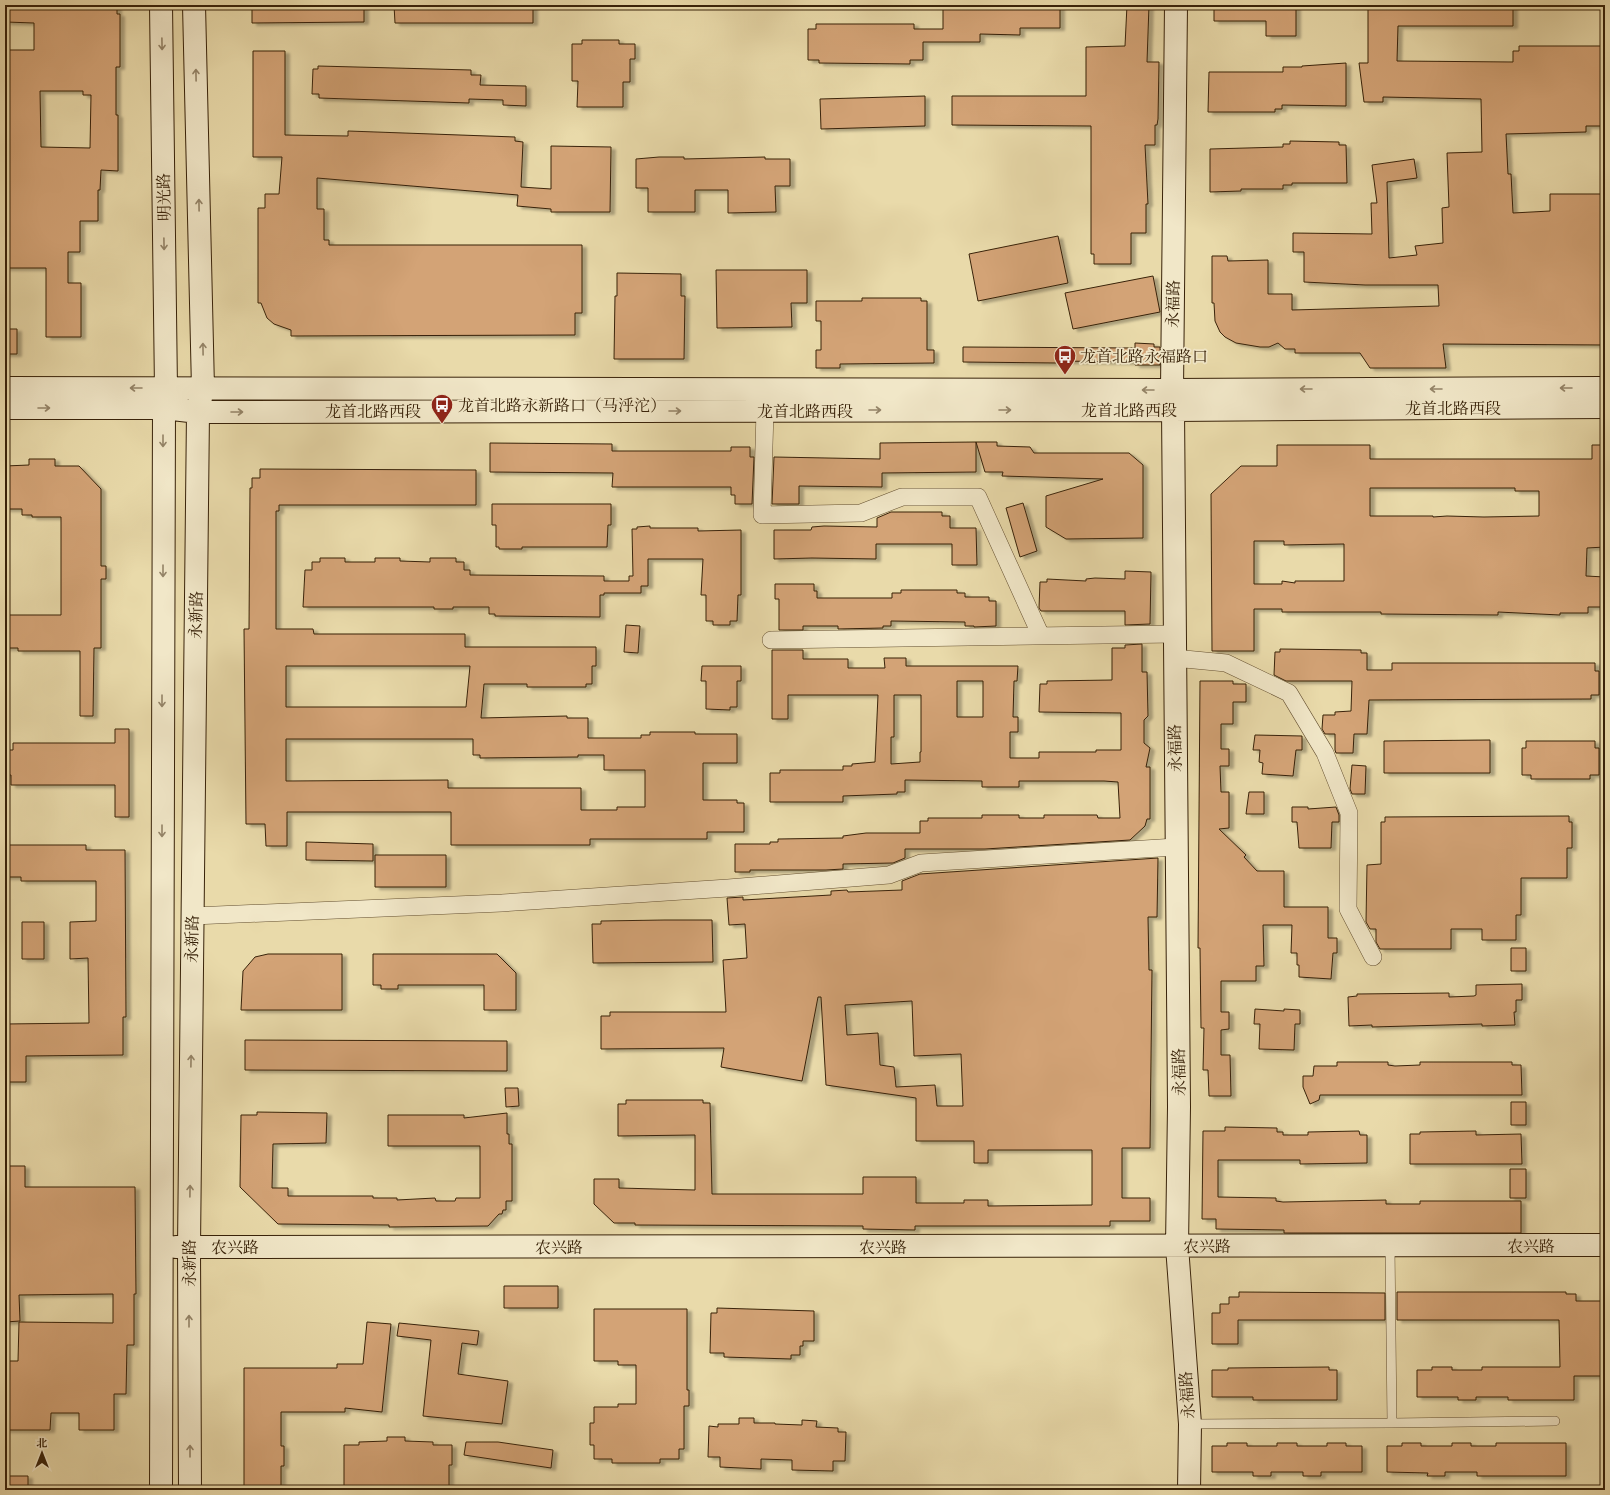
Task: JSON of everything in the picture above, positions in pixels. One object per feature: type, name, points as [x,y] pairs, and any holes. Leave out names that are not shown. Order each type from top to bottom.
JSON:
[{"type":"street","name":"明光路","points":[[161,5],[165,398]]},
{"type":"street","points":[[194,5],[204,388]]},
{"type":"street","name":"永福路","points":[[1176,5],[1172,400],[1179,1107],[1177,1246],[1190,1424],[1189,1490]]},
{"type":"street","name":"龙首北路西段","points":[[5,388],[165,398],[198,412],[765,411],[1605,388]]},
{"type":"street","name":"龙首北路西段","points":[[5,408],[165,398],[204,388],[1605,407]]},
{"type":"street","name":"永新路","points":[[190,1490],[189,1247],[198,412],[204,388]]},
{"type":"street","name":"永新路","points":[[161,1490],[160,1247],[165,398]]},
{"type":"street","points":[[765,411],[762,515],[861,513],[902,497],[978,497],[1041,636]]},
{"type":"street","points":[[771,640],[1174,634]]},
{"type":"street","points":[[1174,658],[1226,663],[1289,693],[1326,753],[1350,813],[1348,909],[1373,957]]},
{"type":"street","points":[[193,916],[502,903],[720,889],[889,875],[921,863],[1176,847]]},
{"type":"street","name":"农兴路","points":[[160,1247],[1605,1246]]},
{"type":"lane","points":[[1390,1246],[1392,1423]]},
{"type":"lane","points":[[1190,1424],[1555,1421]]},
{"type":"building","points":[[6,5],[117,5],[117,14],[120,14],[120,67],[116,67],[118,171],[101,170],[100,190],[98,190],[98,221],[80,221],[80,252],[68,252],[68,283],[81,283],[81,337],[46,337],[46,268],[5,268],[5,50],[34,50],[34,23],[6,22]],"holes":[[[40,91],[83,91],[83,95],[91,95],[90,148],[41,147]]]},
{"type":"building","points":[[252,5],[364,5],[364,22],[252,23]]},
{"type":"building","points":[[394,5],[533,5],[533,23],[395,23]]},
{"type":"building","points":[[943,5],[1060,5],[1060,28],[1020,28],[1020,35],[980,34],[980,42],[923,42],[923,60],[910,60],[910,64],[819,63],[819,60],[808,60],[808,29],[816,29],[816,24],[914,24],[914,29],[943,29]]},
{"type":"building","points":[[1127,5],[1149,5],[1147,62],[1159,62],[1158,119],[1157,125],[1155,125],[1155,145],[1145,145],[1148,204],[1146,204],[1146,233],[1131,233],[1131,264],[1094,264],[1094,254],[1091,254],[1091,126],[952,125],[952,96],[1086,96],[1086,47],[1125,46]]},
{"type":"building","points":[[1214,5],[1296,5],[1296,36],[1266,36],[1266,21],[1214,21]]},
{"type":"building","points":[[1368,5],[1513,5],[1513,26],[1398,26],[1397,61],[1513,62],[1513,51],[1519,51],[1519,46],[1603,46],[1603,51],[1605,51],[1605,126],[1586,126],[1586,132],[1506,134],[1508,174],[1511,174],[1513,213],[1550,211],[1550,194],[1605,194],[1605,345],[1443,344],[1446,368],[1370,368],[1360,353],[1295,353],[1295,349],[1285,349],[1278,343],[1269,347],[1260,347],[1236,343],[1225,337],[1220,332],[1215,321],[1214,303],[1212,303],[1212,256],[1227,256],[1228,261],[1268,260],[1268,294],[1292,294],[1292,310],[1439,306],[1438,285],[1365,285],[1304,282],[1304,252],[1293,252],[1293,233],[1372,234],[1371,203],[1377,203],[1372,165],[1414,159],[1417,178],[1387,182],[1389,258],[1417,255],[1415,246],[1443,243],[1442,208],[1449,207],[1447,153],[1482,152],[1481,99],[1383,97],[1383,102],[1364,102],[1359,63],[1368,63]]},
{"type":"building","points":[[582,40],[619,40],[619,44],[635,44],[635,59],[630,59],[630,82],[623,82],[623,107],[577,107],[578,81],[572,81],[572,44],[582,44]]},
{"type":"building","points":[[253,51],[285,51],[285,135],[348,136],[348,131],[515,137],[515,141],[523,142],[521,187],[551,189],[551,146],[611,147],[610,212],[551,212],[551,209],[517,206],[518,195],[317,178],[317,209],[324,209],[324,240],[329,240],[329,245],[582,245],[582,313],[575,313],[575,335],[291,336],[291,330],[274,324],[267,318],[261,303],[258,303],[258,208],[265,208],[265,194],[279,194],[282,157],[253,157]]},
{"type":"building","points":[[1346,63],[1346,106],[1282,105],[1282,109],[1275,109],[1275,112],[1208,112],[1209,72],[1283,72],[1283,67],[1302,67]]},
{"type":"building","points":[[318,66],[471,70],[471,75],[481,75],[480,85],[526,86],[526,106],[503,105],[503,100],[469,99],[469,103],[319,98],[319,94],[312,94],[313,69],[318,69]]},
{"type":"building","points":[[925,96],[925,126],[821,129],[820,99]]},
{"type":"building","points":[[1290,141],[1339,142],[1339,145],[1346,145],[1347,183],[1292,183],[1292,185],[1283,185],[1283,189],[1241,189],[1241,191],[1210,192],[1210,149],[1283,147],[1283,144],[1290,144]]},
{"type":"building","points":[[684,157],[684,159],[765,157],[765,159],[790,159],[790,186],[775,186],[776,212],[728,213],[728,190],[695,190],[695,212],[648,212],[648,188],[636,188],[636,159]]},
{"type":"building","points":[[1058,236],[1068,283],[978,301],[969,254]]},
{"type":"building","points":[[716,270],[807,270],[807,303],[791,303],[792,327],[717,328]]},
{"type":"building","points":[[617,273],[681,274],[681,296],[685,296],[684,359],[614,359]]},
{"type":"building","points":[[1153,276],[1160,312],[1073,329],[1065,293]]},
{"type":"building","points":[[862,298],[921,298],[921,301],[927,301],[927,350],[934,350],[934,363],[840,364],[840,368],[816,368],[816,350],[821,350],[821,321],[816,321],[816,301],[862,301]]},
{"type":"building","points":[[5,329],[17,329],[17,354],[5,354]]},
{"type":"building","points":[[1135,343],[1154,344],[1154,347],[1160,347],[1160,365],[1135,365],[1135,362],[963,362],[963,347],[1135,348]]},
{"type":"building","points":[[976,442],[976,472],[882,473],[882,487],[799,486],[799,504],[772,504],[774,457],[880,459],[880,443]]},
{"type":"building","points":[[976,442],[997,442],[997,446],[1030,447],[1034,453],[1129,453],[1143,465],[1143,538],[1066,539],[1046,527],[1046,496],[1103,479],[1002,476],[1003,472],[985,472]]},
{"type":"building","points":[[490,443],[612,444],[612,451],[731,451],[731,447],[750,447],[750,457],[754,457],[752,504],[735,504],[735,495],[731,495],[731,487],[612,487],[613,473],[490,472]]},
{"type":"building","points":[[1277,445],[1370,445],[1370,459],[1592,459],[1592,445],[1605,445],[1605,547],[1587,548],[1586,576],[1605,577],[1605,607],[1588,607],[1588,613],[1560,613],[1560,615],[1498,612],[1498,615],[1381,614],[1381,612],[1282,612],[1282,609],[1254,609],[1254,651],[1212,651],[1211,494],[1241,466],[1277,466]],"holes":[[[1370,488],[1515,488],[1515,491],[1539,491],[1539,516],[1370,516]],[[1254,541],[1284,541],[1284,545],[1344,544],[1344,581],[1295,581],[1295,583],[1282,581],[1282,584],[1254,584]]]},
{"type":"building","points":[[29,459],[55,459],[55,466],[79,466],[101,489],[101,566],[106,566],[106,579],[101,579],[101,648],[94,648],[93,716],[80,716],[80,651],[18,651],[18,648],[5,648],[5,615],[61,615],[61,517],[32,517],[32,515],[22,515],[22,509],[5,509],[5,466],[29,465]]},
{"type":"building","points":[[260,469],[476,470],[476,505],[279,505],[279,511],[276,511],[276,629],[313,629],[314,634],[465,634],[465,647],[596,647],[596,666],[592,666],[592,684],[586,684],[586,687],[527,687],[527,684],[484,684],[481,718],[567,716],[567,718],[588,718],[588,738],[641,738],[641,735],[650,735],[650,732],[737,734],[737,763],[703,763],[703,800],[737,800],[737,803],[744,803],[744,832],[707,832],[707,839],[590,839],[590,845],[451,845],[451,812],[287,812],[287,846],[266,846],[265,824],[246,824],[244,629],[249,629],[250,488],[252,488],[252,478],[260,478]],"holes":[[[286,666],[470,666],[466,707],[286,707]],[[286,739],[473,739],[473,755],[480,755],[480,758],[578,757],[578,755],[604,755],[604,770],[645,770],[645,807],[617,807],[617,810],[581,810],[581,788],[448,788],[448,780],[286,781]]]},
{"type":"building","points":[[1023,503],[1037,551],[1020,557],[1006,508]]},
{"type":"building","points":[[492,504],[611,504],[611,525],[608,525],[607,547],[522,547],[522,549],[499,549],[499,547],[496,547],[496,525],[492,525]]},
{"type":"building","points":[[891,512],[942,512],[942,516],[950,516],[950,528],[976,528],[977,565],[952,565],[952,544],[876,544],[876,559],[774,559],[774,530],[811,530],[812,527],[824,526],[877,527],[877,518]]},
{"type":"building","points":[[650,526],[650,528],[698,528],[698,531],[741,530],[741,595],[738,595],[737,621],[730,621],[730,625],[713,625],[713,621],[706,621],[706,595],[701,595],[703,559],[648,559],[648,586],[641,586],[641,593],[604,593],[604,595],[600,595],[600,617],[495,616],[495,614],[489,614],[489,607],[453,607],[453,609],[434,609],[434,607],[303,607],[305,570],[312,570],[312,562],[320,562],[320,558],[345,558],[345,562],[375,562],[375,558],[400,558],[400,561],[430,562],[430,558],[456,558],[456,562],[464,562],[464,570],[470,570],[470,575],[604,576],[604,581],[629,581],[629,576],[633,576],[632,529]]},
{"type":"building","points":[[1125,571],[1151,572],[1150,624],[1125,625],[1125,611],[1041,611],[1039,608],[1040,582],[1047,582],[1047,579],[1086,581],[1086,579],[1095,578],[1125,579]]},
{"type":"building","points":[[775,584],[814,584],[814,591],[817,591],[817,598],[892,598],[892,593],[901,593],[901,590],[957,590],[957,593],[965,593],[965,597],[989,597],[989,601],[996,601],[996,626],[965,626],[965,622],[891,621],[891,626],[883,626],[883,628],[838,629],[838,626],[803,626],[803,630],[779,630],[779,599],[775,599]]},
{"type":"building","points":[[626,625],[640,626],[638,653],[624,652]]},
{"type":"building","points":[[1142,644],[1142,672],[1147,672],[1148,716],[1144,720],[1144,743],[1150,748],[1146,767],[1150,767],[1150,819],[1147,819],[1145,826],[1130,840],[985,849],[905,849],[905,858],[893,863],[843,864],[843,869],[826,870],[750,870],[750,872],[735,872],[735,844],[770,844],[770,842],[778,842],[778,839],[843,838],[843,836],[866,833],[920,833],[920,821],[928,821],[928,818],[982,818],[982,815],[1019,815],[1019,818],[1044,818],[1044,815],[1097,815],[1098,818],[1120,818],[1118,782],[1104,781],[1019,781],[1019,787],[982,787],[982,781],[905,780],[905,792],[897,792],[897,794],[843,796],[843,802],[770,802],[770,773],[780,773],[780,770],[843,770],[843,766],[875,762],[878,695],[788,695],[788,719],[772,719],[772,650],[803,650],[803,659],[848,659],[848,668],[885,668],[884,658],[906,658],[906,666],[1018,666],[1017,681],[1014,681],[1013,717],[1018,717],[1018,732],[1010,732],[1010,758],[1039,758],[1039,752],[1096,752],[1096,750],[1121,750],[1121,713],[1039,712],[1040,684],[1047,684],[1047,681],[1112,680],[1112,648],[1125,648],[1125,645]],"holes":[[[957,681],[983,681],[983,717],[957,717]],[[894,695],[921,695],[920,762],[891,764],[891,737],[894,737]]]},
{"type":"building","points":[[1280,649],[1361,650],[1361,653],[1367,653],[1367,670],[1392,670],[1392,663],[1595,663],[1595,671],[1599,671],[1599,695],[1591,695],[1591,699],[1369,700],[1367,734],[1354,734],[1353,753],[1336,753],[1335,734],[1325,734],[1322,729],[1323,715],[1335,715],[1335,712],[1351,711],[1352,681],[1286,681],[1274,675],[1275,652],[1280,652]]},
{"type":"building","points":[[702,666],[741,666],[741,681],[737,681],[737,707],[730,707],[730,710],[706,709],[706,681],[701,681]]},
{"type":"building","points":[[1200,681],[1233,681],[1233,684],[1246,684],[1246,702],[1233,702],[1233,724],[1221,724],[1221,749],[1229,749],[1229,766],[1220,766],[1221,792],[1229,792],[1229,828],[1219,829],[1246,855],[1244,857],[1257,871],[1284,871],[1284,907],[1328,907],[1328,938],[1337,938],[1337,953],[1333,953],[1331,979],[1299,977],[1297,953],[1291,953],[1292,925],[1263,925],[1264,966],[1256,966],[1256,981],[1221,981],[1221,1012],[1229,1012],[1229,1029],[1221,1030],[1221,1055],[1230,1055],[1231,1096],[1209,1096],[1208,1070],[1203,1070],[1204,1028],[1201,1028],[1200,948],[1198,948]]},
{"type":"building","points":[[115,729],[129,729],[129,817],[115,817],[115,785],[11,785],[11,775],[5,775],[5,750],[13,750],[13,743],[115,743]]},
{"type":"building","points":[[1255,735],[1302,736],[1302,750],[1296,750],[1293,776],[1262,774],[1263,763],[1259,762],[1260,750],[1253,750]]},
{"type":"building","points":[[1490,740],[1490,773],[1384,773],[1384,741]]},
{"type":"building","points":[[1526,741],[1595,741],[1595,748],[1599,748],[1599,775],[1590,775],[1590,779],[1531,779],[1531,775],[1522,775],[1522,748],[1526,748]]},
{"type":"building","points":[[1352,765],[1366,766],[1365,794],[1352,794],[1350,789]]},
{"type":"building","points":[[1249,792],[1264,792],[1264,814],[1246,814]]},
{"type":"building","points":[[1292,807],[1308,807],[1308,809],[1336,807],[1339,815],[1339,822],[1332,822],[1331,848],[1299,848],[1297,822],[1292,822]]},
{"type":"building","points":[[1569,816],[1569,822],[1572,822],[1572,848],[1567,848],[1567,878],[1521,878],[1521,915],[1516,915],[1516,940],[1482,940],[1482,929],[1451,929],[1451,949],[1380,949],[1376,942],[1376,929],[1370,929],[1366,922],[1367,865],[1381,864],[1381,822],[1385,822],[1385,817]]},
{"type":"building","points":[[306,842],[373,844],[373,861],[306,860]]},
{"type":"building","points":[[5,845],[86,845],[86,850],[125,850],[126,1017],[123,1017],[123,1055],[26,1056],[26,1082],[5,1082],[5,1024],[89,1023],[88,958],[70,959],[70,922],[96,921],[96,881],[21,881],[21,877],[5,877]]},
{"type":"building","points":[[375,855],[446,855],[446,887],[375,887]]},
{"type":"building","points":[[1158,858],[1157,917],[1148,917],[1149,970],[1152,970],[1150,1148],[1122,1148],[1122,1198],[1150,1198],[1150,1221],[1110,1221],[1110,1226],[915,1226],[915,1230],[863,1229],[863,1226],[635,1225],[635,1223],[614,1223],[594,1204],[594,1179],[619,1179],[619,1188],[695,1190],[695,1135],[618,1136],[618,1104],[626,1104],[626,1100],[703,1100],[703,1103],[710,1103],[712,1194],[863,1194],[863,1177],[916,1177],[916,1203],[964,1203],[964,1200],[988,1200],[988,1206],[1092,1205],[1092,1150],[988,1150],[988,1163],[974,1163],[974,1141],[916,1141],[916,1098],[826,1085],[821,997],[818,997],[802,1081],[721,1067],[724,1048],[601,1049],[601,1016],[610,1016],[610,1012],[726,1012],[723,960],[747,958],[745,924],[729,925],[727,898],[743,897],[743,900],[831,895],[831,891],[847,890],[848,892],[902,890],[902,881],[920,874]],"holes":[[[912,1001],[914,1056],[961,1054],[963,1106],[937,1106],[935,1085],[896,1087],[894,1067],[880,1065],[878,1033],[847,1035],[845,1005]]]},
{"type":"building","points":[[712,920],[713,962],[593,963],[592,924],[601,924],[601,921]]},
{"type":"building","points":[[22,922],[44,922],[44,959],[22,959]]},
{"type":"building","points":[[1511,948],[1526,948],[1526,971],[1511,971]]},
{"type":"building","points":[[268,954],[342,954],[342,1010],[241,1010],[243,971],[255,957]]},
{"type":"building","points":[[373,954],[497,954],[516,973],[516,1010],[484,1010],[484,985],[398,985],[398,989],[381,989],[381,985],[373,985]]},
{"type":"building","points":[[1522,984],[1522,1000],[1516,1000],[1516,1012],[1514,1012],[1515,1025],[1349,1026],[1348,997],[1357,996],[1357,994],[1449,993],[1449,997],[1474,996],[1476,995],[1476,985]]},
{"type":"building","points":[[1255,1009],[1284,1011],[1284,1009],[1300,1010],[1300,1024],[1295,1024],[1294,1050],[1259,1049],[1260,1024],[1254,1024]]},
{"type":"building","points":[[245,1040],[507,1041],[507,1071],[245,1070]]},
{"type":"building","points":[[1337,1062],[1388,1062],[1388,1065],[1395,1066],[1420,1065],[1420,1062],[1512,1062],[1512,1065],[1521,1065],[1522,1095],[1320,1095],[1319,1100],[1310,1104],[1303,1087],[1303,1076],[1313,1076],[1314,1066],[1337,1066]]},
{"type":"building","points":[[505,1088],[518,1088],[519,1106],[506,1107]]},
{"type":"building","points":[[1511,1102],[1526,1102],[1526,1125],[1511,1125]]},
{"type":"building","points":[[257,1112],[327,1113],[326,1143],[273,1144],[272,1188],[288,1188],[288,1196],[373,1196],[373,1198],[397,1198],[397,1200],[435,1198],[436,1201],[455,1201],[456,1198],[480,1198],[480,1146],[388,1146],[388,1115],[464,1115],[464,1118],[507,1113],[507,1134],[509,1134],[509,1144],[512,1144],[512,1201],[506,1201],[506,1210],[503,1210],[502,1214],[499,1214],[488,1226],[389,1227],[389,1225],[278,1224],[240,1187],[241,1115],[257,1115]]},
{"type":"building","points":[[1225,1127],[1277,1128],[1277,1132],[1283,1132],[1283,1135],[1308,1135],[1308,1132],[1359,1131],[1360,1135],[1367,1135],[1367,1163],[1300,1164],[1300,1160],[1218,1160],[1218,1197],[1276,1198],[1276,1201],[1283,1202],[1386,1200],[1386,1204],[1420,1204],[1420,1201],[1521,1201],[1521,1233],[1284,1233],[1284,1230],[1216,1229],[1216,1219],[1202,1219],[1203,1131],[1225,1131]]},
{"type":"building","points":[[1476,1131],[1476,1135],[1521,1134],[1522,1164],[1410,1164],[1410,1134],[1420,1134],[1420,1132]]},
{"type":"building","points":[[5,1166],[25,1166],[25,1187],[135,1187],[136,1294],[134,1294],[134,1345],[127,1345],[126,1394],[114,1394],[114,1430],[79,1430],[79,1413],[51,1413],[50,1430],[5,1430],[5,1361],[18,1361],[19,1322],[113,1323],[113,1294],[19,1295],[20,1321],[5,1322]]},
{"type":"building","points":[[1510,1169],[1526,1169],[1526,1198],[1510,1198]]},
{"type":"building","points":[[504,1286],[558,1286],[558,1308],[504,1308]]},
{"type":"building","points":[[1239,1292],[1385,1293],[1385,1320],[1238,1320],[1238,1344],[1212,1344],[1212,1313],[1220,1313],[1220,1304],[1229,1304],[1229,1297],[1239,1297]]},
{"type":"building","points":[[1397,1292],[1566,1292],[1566,1294],[1576,1294],[1576,1301],[1605,1301],[1605,1376],[1574,1376],[1574,1400],[1508,1400],[1508,1397],[1476,1397],[1476,1400],[1458,1400],[1458,1397],[1417,1397],[1417,1370],[1432,1370],[1432,1367],[1452,1367],[1452,1370],[1482,1370],[1482,1367],[1560,1367],[1559,1320],[1397,1320]]},
{"type":"building","points":[[717,1308],[814,1311],[814,1341],[803,1341],[803,1346],[800,1346],[800,1355],[791,1355],[791,1359],[724,1357],[724,1353],[710,1353],[711,1313],[717,1313]]},
{"type":"building","points":[[594,1309],[687,1309],[687,1390],[689,1390],[689,1406],[684,1406],[684,1449],[679,1449],[679,1459],[660,1459],[660,1463],[612,1463],[612,1459],[594,1459],[594,1445],[590,1445],[590,1423],[594,1423],[594,1407],[618,1407],[618,1404],[636,1404],[636,1365],[618,1365],[618,1361],[594,1361]]},
{"type":"building","points":[[367,1322],[391,1324],[382,1412],[345,1408],[345,1412],[281,1412],[281,1446],[284,1446],[284,1466],[281,1466],[281,1490],[244,1490],[244,1368],[337,1368],[337,1364],[363,1364]]},
{"type":"building","points":[[399,1323],[479,1331],[477,1345],[462,1343],[458,1374],[508,1381],[502,1424],[423,1416],[431,1340],[397,1336]]},
{"type":"building","points":[[1329,1367],[1329,1370],[1337,1370],[1337,1400],[1253,1400],[1253,1397],[1212,1397],[1212,1370],[1228,1370],[1228,1368]]},
{"type":"building","points":[[739,1418],[754,1418],[754,1423],[775,1424],[802,1425],[802,1420],[817,1421],[816,1427],[838,1428],[838,1432],[846,1432],[845,1461],[833,1461],[833,1471],[792,1470],[792,1460],[761,1459],[761,1469],[720,1467],[720,1457],[708,1457],[709,1426],[718,1427],[718,1424],[739,1424]]},
{"type":"building","points":[[387,1437],[405,1437],[405,1441],[433,1442],[433,1445],[452,1445],[452,1465],[449,1465],[449,1490],[344,1490],[344,1445],[359,1445],[359,1442],[387,1441]]},
{"type":"building","points":[[466,1442],[498,1442],[553,1450],[551,1468],[464,1455]]},
{"type":"building","points":[[1227,1443],[1247,1443],[1247,1446],[1277,1446],[1277,1443],[1297,1443],[1297,1446],[1327,1446],[1327,1443],[1346,1443],[1346,1446],[1362,1446],[1362,1472],[1321,1472],[1321,1476],[1303,1476],[1303,1472],[1271,1472],[1271,1476],[1253,1476],[1253,1472],[1212,1472],[1212,1446],[1227,1446]]},
{"type":"building","points":[[1402,1443],[1421,1443],[1421,1446],[1452,1446],[1452,1443],[1471,1443],[1471,1446],[1496,1446],[1496,1443],[1566,1443],[1566,1476],[1477,1476],[1477,1472],[1445,1472],[1445,1476],[1427,1476],[1428,1473],[1387,1472],[1387,1446],[1402,1446]]},
{"type":"building","points":[[5,1476],[28,1476],[28,1490],[5,1490]]},
{"type":"place","name":"龙首北路永福路口","points":[[1065,376]]},
{"type":"place","name":"龙首北路永新路口（马泘沱）","points":[[442,424]]}]
